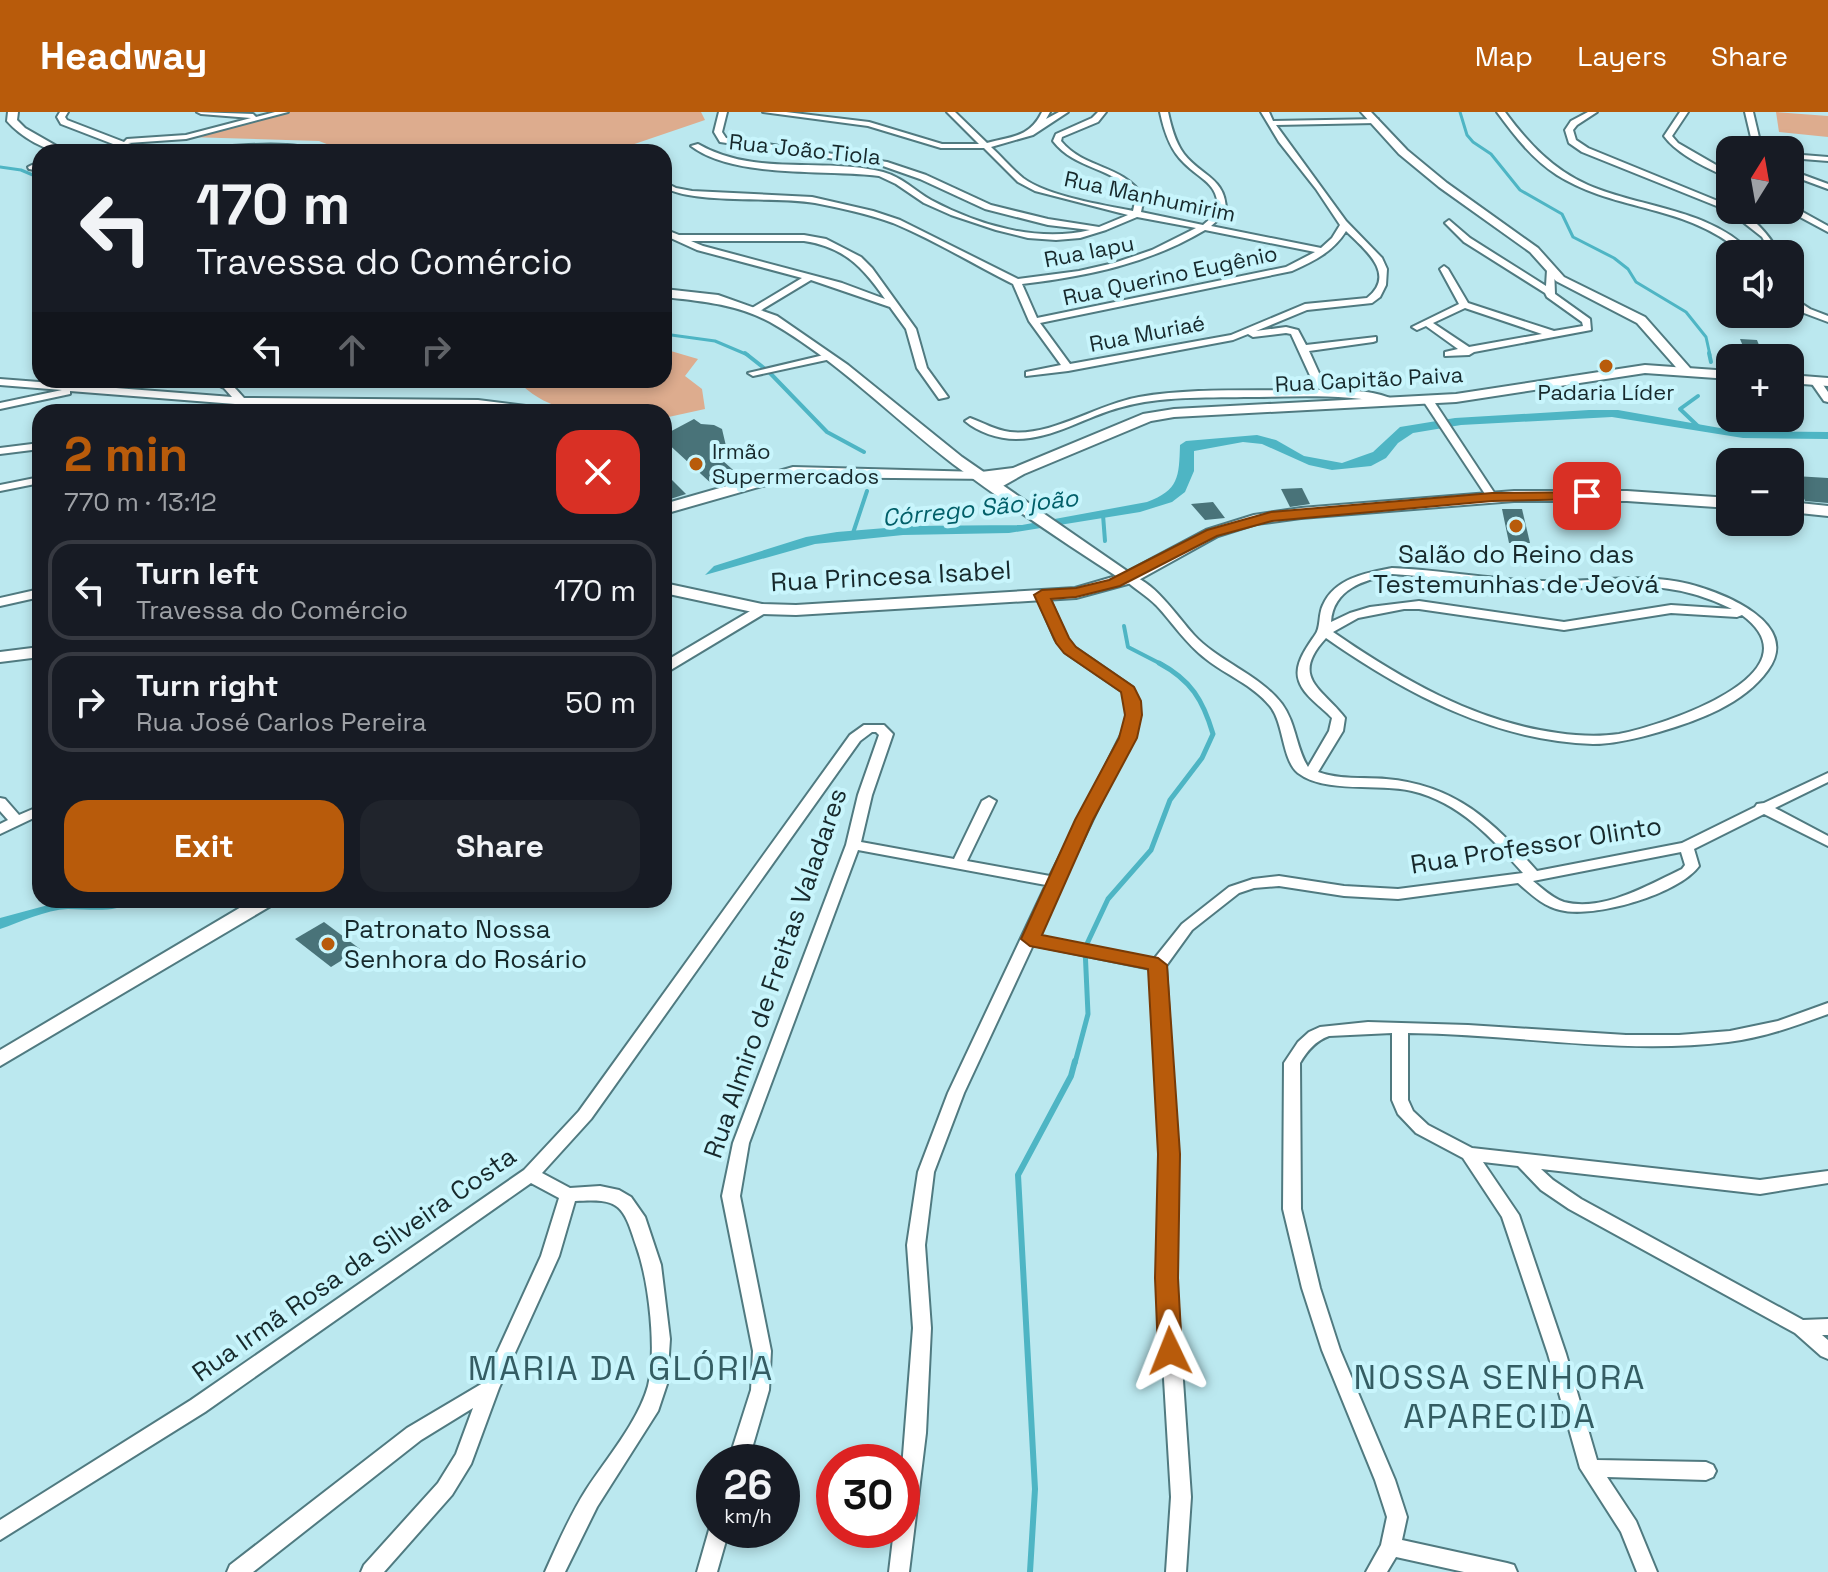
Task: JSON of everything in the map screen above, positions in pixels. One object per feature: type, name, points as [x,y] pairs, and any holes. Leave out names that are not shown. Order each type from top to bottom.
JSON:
[{"type":"main road","name":"Rua Capitão Paiva","points":[[988,481],[1160,415],[1427,399],[1510,391],[1645,369],[1716,374]]},
{"type":"main road","points":[[672,507],[793,472],[988,481]]},
{"type":"main road","name":"Rua Princesa Isabel","points":[[672,590],[762,609],[796,610],[1076,593],[1124,576],[1195,540],[1254,520],[1340,509],[1492,497],[1627,496],[1716,502]]},
{"type":"main road","points":[[1804,508],[1828,511]]},
{"type":"main road","points":[[0,657],[32,653]]},
{"type":"street","points":[[13,112],[12,121],[21,130],[47,144]]},
{"type":"street","points":[[64,112],[61,117],[64,122],[131,144]]},
{"type":"street","points":[[201,112],[270,117]]},
{"type":"street","points":[[120,141],[186,137],[284,112]]},
{"type":"street","points":[[723,112],[718,132],[723,140],[874,162],[923,177],[988,207],[1048,222],[1105,229]]},
{"type":"street","points":[[767,112],[886,127],[941,146],[986,146],[1018,138],[1064,112]]},
{"type":"street","name":"Rua Manhumirim","points":[[951,112],[1021,180],[1038,189],[1136,214],[1321,251]]},
{"type":"street","points":[[1038,128],[1046,112]]},
{"type":"street","points":[[1102,112],[1095,120],[1059,136],[1057,141],[1062,149],[1077,159],[1128,182],[1140,197],[1136,214]]},
{"type":"street","points":[[1164,112],[1180,154],[1214,181],[1224,201],[1222,213],[1207,227]]},
{"type":"street","name":"Rua Muriaé","points":[[1017,282],[1034,321],[1068,368],[1233,337],[1291,311],[1369,301],[1377,297],[1381,284],[1381,263],[1370,248],[1344,225],[1265,112]]},
{"type":"street","points":[[1501,112],[1530,149],[1562,175],[1611,195],[1703,222],[1734,240]]},
{"type":"street","points":[[1593,112],[1574,123],[1569,130],[1572,141],[1622,166],[1716,204]]},
{"type":"street","points":[[1684,112],[1668,136],[1675,145],[1716,168]]},
{"type":"street","points":[[1749,112],[1752,136]]},
{"type":"street","points":[[1270,123],[1372,116],[1410,158],[1534,250],[1551,270],[1580,292],[1641,320],[1686,371]]},
{"type":"street","name":"Rua João Tiola","points":[[695,146],[704,153],[738,162],[887,175],[941,208],[1016,232],[1058,238],[1105,229],[1136,214]]},
{"type":"street","points":[[1804,157],[1828,159]]},
{"type":"street","points":[[1804,178],[1828,187]]},
{"type":"street","points":[[672,189],[692,193],[812,200],[885,217],[1017,282]]},
{"type":"street","points":[[1804,216],[1828,229]]},
{"type":"street","points":[[1448,354],[1555,336],[1588,328],[1589,325],[1548,291],[1467,240],[1449,223]]},
{"type":"street","points":[[1750,224],[1768,240]]},
{"type":"street","name":"Rua Querino Eugênio","points":[[1034,321],[1269,274],[1308,261],[1341,237],[1344,225]]},
{"type":"street","name":"Rua Iapu","points":[[1017,282],[1115,268],[1152,256],[1207,227]]},
{"type":"street","points":[[672,235],[700,248],[810,277],[890,304]]},
{"type":"street","points":[[678,238],[771,236],[823,241],[858,259],[911,329],[922,368],[943,397]]},
{"type":"street","points":[[1444,269],[1464,305],[1555,336]]},
{"type":"street","points":[[1548,291],[1551,270]]},
{"type":"street","points":[[755,310],[810,277]]},
{"type":"street","points":[[672,294],[718,299],[755,310],[785,326],[1060,534],[1155,594],[1188,637],[1211,658],[1249,682],[1282,715],[1295,757],[1301,769],[1310,774],[1328,780],[1427,789],[1454,800],[1485,822],[1549,901],[1563,907],[1593,908],[1627,898],[1687,872],[1692,866],[1686,847]]},
{"type":"street","points":[[1464,305],[1422,325],[1469,352]]},
{"type":"street","points":[[1807,311],[1828,308]]},
{"type":"street","points":[[1804,309],[1828,319]]},
{"type":"street","points":[[1233,337],[1289,330],[1295,332],[1301,349],[1316,373],[1317,386],[1248,395]]},
{"type":"street","points":[[1301,349],[1373,339]]},
{"type":"street","points":[[757,372],[828,357]]},
{"type":"street","points":[[1029,374],[1068,368]]},
{"type":"street","points":[[0,374],[16,382]]},
{"type":"street","points":[[0,382],[32,384]]},
{"type":"street","points":[[1821,382],[1828,399]]},
{"type":"street","points":[[62,388],[219,404]]},
{"type":"street","points":[[0,406],[78,390]]},
{"type":"street","points":[[970,421],[998,435],[1036,435],[1139,400],[1248,395],[1365,395],[1391,401]]},
{"type":"street","points":[[1427,399],[1492,497]]},
{"type":"street","points":[[398,404],[486,404]]},
{"type":"street","points":[[0,451],[32,447]]},
{"type":"street","points":[[0,488],[32,482]]},
{"type":"street","points":[[1392,571],[1546,585],[1661,582],[1705,592],[1750,615],[1768,634],[1771,650],[1762,668],[1745,684],[1689,719],[1652,732],[1598,740],[1548,735],[1504,725],[1452,706],[1385,674],[1324,631],[1324,610],[1339,590],[1355,580],[1392,571]]},
{"type":"street","points":[[0,602],[32,595]]},
{"type":"street","points":[[899,1572],[916,1433],[922,1328],[916,1245],[926,1172],[956,1093],[1084,820],[1128,738],[1134,715],[1128,690],[1079,657],[1061,639],[1042,595]]},
{"type":"street","points":[[1310,774],[1336,731],[1339,718],[1305,681],[1304,670],[1310,651],[1324,631],[1371,610],[1395,605],[1450,608],[1564,626],[1671,609],[1750,615]]},
{"type":"street","points":[[672,664],[762,609]]},
{"type":"street","name":"Rua Irmã Rosa da Silveira Costa","points":[[0,1531],[198,1406],[530,1175],[585,1115],[855,738],[873,728],[884,730],[885,737]]},
{"type":"street","name":"Rua Almiro de Freitas Valadares","points":[[744,1444],[760,1390],[762,1351],[731,1196],[741,1143],[853,845],[865,795],[885,737]]},
{"type":"street","name":"Rua Professor Olinto","points":[[1158,965],[1187,927],[1234,890],[1253,884],[1279,881],[1344,891],[1398,894],[1528,877],[1686,847],[1828,777]]},
{"type":"street","points":[[959,863],[989,801]]},
{"type":"street","points":[[0,802],[16,821]]},
{"type":"street","points":[[1762,807],[1828,842]]},
{"type":"street","points":[[0,830],[32,814]]},
{"type":"street","points":[[853,845],[1056,882]]},
{"type":"street","points":[[0,1059],[254,908]]},
{"type":"street","points":[[1030,939],[1158,965],[1169,1140],[1167,1278],[1170,1348],[1181,1497],[1176,1572]]},
{"type":"street","points":[[1376,1572],[1391,1547],[1397,1517],[1385,1480],[1331,1350],[1311,1288],[1292,1209],[1292,1063],[1304,1043],[1323,1032],[1400,1028],[1622,1040],[1706,1038],[1784,1026],[1828,1008]]},
{"type":"street","points":[[1400,1028],[1400,1100],[1406,1114],[1422,1129],[1469,1154],[1525,1163],[1760,1187],[1828,1177]]},
{"type":"street","points":[[1469,1154],[1510,1215],[1557,1354],[1590,1468],[1629,1527],[1647,1572]]},
{"type":"street","points":[[1525,1163],[1547,1185],[1575,1204],[1801,1328],[1828,1351]]},
{"type":"street","points":[[530,1175],[568,1195],[613,1195],[625,1202],[636,1217],[652,1265],[661,1339],[658,1384],[648,1411],[590,1501],[555,1572]]},
{"type":"street","points":[[371,1572],[445,1489],[464,1458],[490,1388],[550,1256],[568,1195]]},
{"type":"street","points":[[1801,1328],[1828,1327]]},
{"type":"street","points":[[237,1572],[414,1434],[490,1388]]},
{"type":"street","points":[[1590,1468],[1706,1471]]},
{"type":"street","points":[[1391,1547],[1507,1572]]},
{"type":"street","points":[[707,1572],[714,1548]]},
{"type":"shaded area","points":[[288,112],[701,112],[705,120],[634,144],[327,144],[319,141],[187,137]]},
{"type":"shaded area","points":[[1776,112],[1828,116],[1828,137],[1779,132]]},
{"type":"shaded area","points":[[672,351],[698,359],[685,376],[702,389],[705,409],[672,416],[672,404],[550,404],[526,388],[672,388]]},
{"type":"water","points":[[1618,410],[1716,427],[1716,432],[1828,432],[1828,439],[1743,438],[1612,417],[1461,425],[1413,433],[1398,443],[1386,458],[1371,466],[1332,470],[1309,465],[1262,444],[1243,442],[1194,451],[1194,471],[1185,492],[1172,502],[1140,512],[1009,533],[903,535],[815,544],[705,575],[714,566],[806,537],[910,526],[1022,525],[1147,502],[1166,493],[1175,481],[1180,445],[1186,441],[1257,435],[1276,440],[1304,456],[1342,463],[1373,452],[1400,427],[1455,418]]},
{"type":"water","points":[[37,908],[114,908],[51,912],[0,929],[0,918]]},
{"type":"building","points":[[1740,339],[1757,340],[1759,344],[1742,344]]},
{"type":"building","name":"Irmão Supermercados","points":[[694,419],[722,429],[726,446],[713,452],[741,477],[714,486],[672,447],[672,431]]},
{"type":"building","points":[[1804,477],[1828,478],[1828,503],[1805,501]]},
{"type":"building","points":[[672,480],[686,494],[672,498]]},
{"type":"building","points":[[1302,488],[1310,504],[1290,507],[1281,489]]},
{"type":"building","points":[[1213,502],[1225,518],[1205,520],[1191,504]]},
{"type":"building","name":"Salão do Reino das Testemunhas de Jeová","points":[[1502,509],[1522,509],[1530,543],[1509,543]]},
{"type":"building","name":"Patronato Nossa Senhora do Rosário","points":[[324,922],[360,949],[331,967],[295,939]]},
{"type":"waterway","points":[[1460,112],[1467,135],[1491,154],[1520,190],[1562,214],[1573,237],[1614,258],[1628,269],[1636,282],[1686,312],[1706,337],[1710,355]]},
{"type":"waterway","points":[[0,167],[32,175]]},
{"type":"waterway","points":[[672,335],[715,341],[747,355]]},
{"type":"waterway","points":[[1709,353],[1711,362]]},
{"type":"waterway","points":[[747,355],[769,372],[827,432],[864,452]]},
{"type":"waterway","points":[[1698,396],[1680,409],[1701,429]]},
{"type":"waterway","points":[[852,536],[867,491]]},
{"type":"waterway","points":[[1103,515],[1105,541]]},
{"type":"waterway","points":[[1124,626],[1128,647],[1163,665]]},
{"type":"waterway","points":[[1075,1063],[1088,1014],[1085,948],[1108,899],[1151,850],[1170,800],[1202,758],[1213,734],[1205,711],[1188,684],[1159,663]]},
{"type":"waterway","points":[[1030,1572],[1035,1489],[1018,1175],[1071,1076],[1075,1061]]},
{"type":"place","name":"Padaria Líder","points":[[1606,366]]},
{"type":"place","name":"Irmão Supermercados","points":[[696,464]]},
{"type":"place","name":"Salão do Reino das Testemunhas de Jeová","points":[[1516,526]]},
{"type":"place","name":"Patronato Nossa Senhora do Rosário","points":[[328,944]]},
{"type":"district","name":"MARIA DA GLÓRIA","points":[[621,1368]]},
{"type":"district","name":"NOSSA SENHORA APARECIDA","points":[[1500,1396]]},
{"type":"route","points":[[1170,1351],[1167,1278],[1169,1154],[1166,1058],[1158,965],[1030,939],[1084,820],[1128,738],[1134,715],[1133,701],[1128,690],[1117,681],[1070,650],[1061,639],[1042,595],[1076,593],[1129,578],[1195,540],[1271,517],[1492,497],[1587,496]]},
{"type":"water label","name":"Córrego São joão","points":[[980,508]]}]
